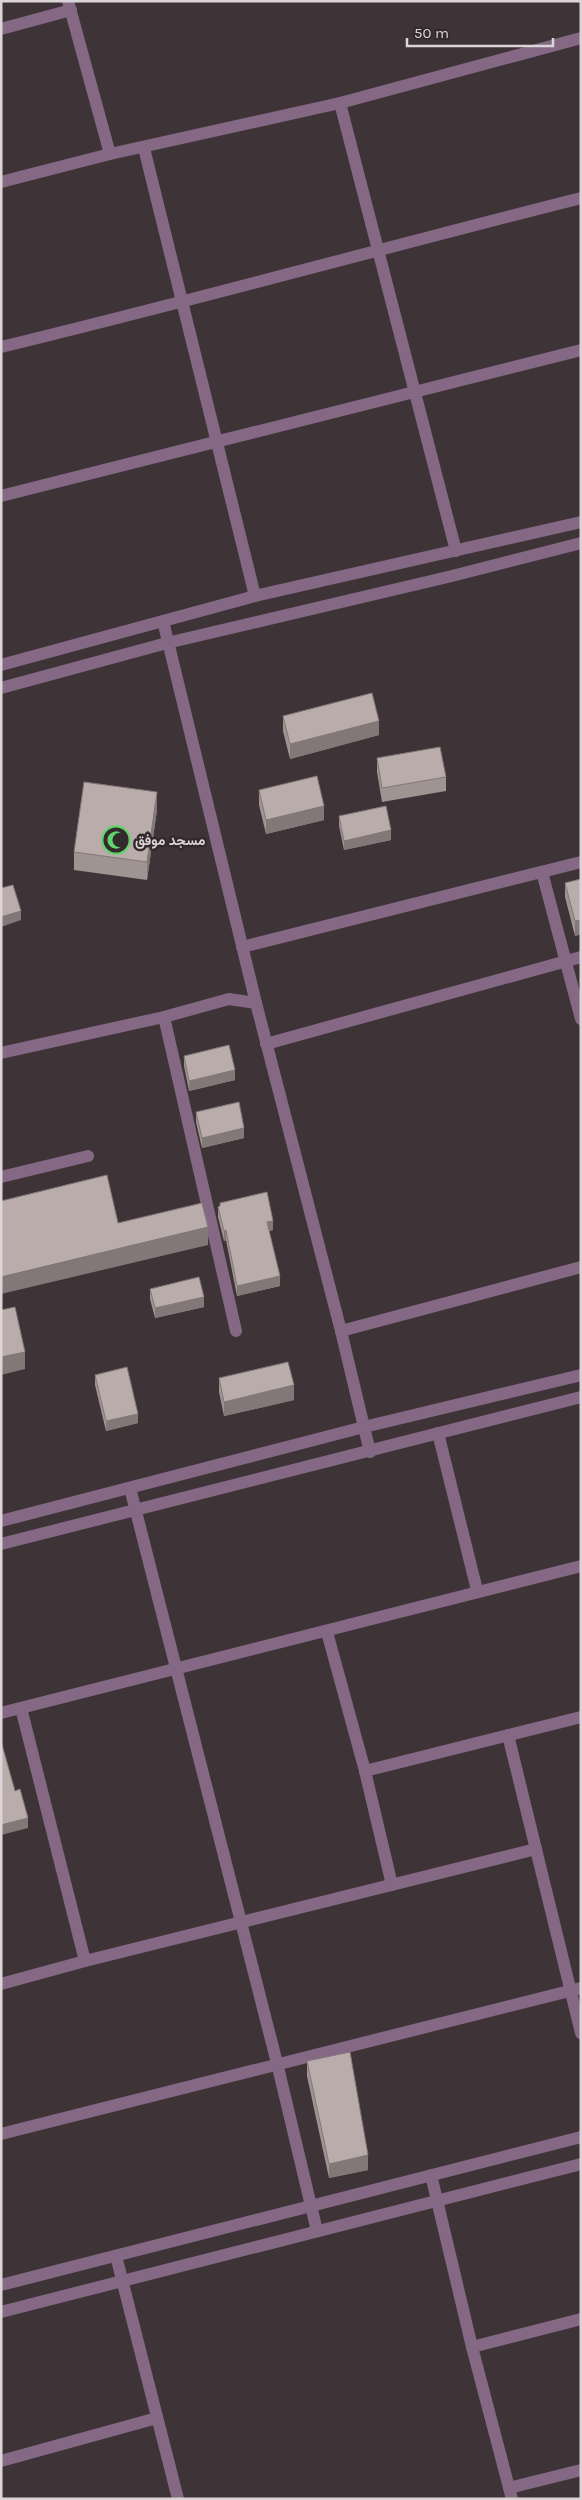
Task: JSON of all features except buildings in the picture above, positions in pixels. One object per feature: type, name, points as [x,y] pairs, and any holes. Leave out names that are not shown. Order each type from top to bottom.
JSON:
[{"type":"street","points":[[1,29],[70,6],[110,154]]},
{"type":"street","points":[[1,182],[110,154],[144,148],[340,103],[581,38]]},
{"type":"street","points":[[340,103],[413,391],[456,551]]},
{"type":"street","points":[[144,148],[255,596]]},
{"type":"street","points":[[1,347],[182,303],[377,250],[581,198]]},
{"type":"street","points":[[1,496],[581,350]]},
{"type":"street","points":[[1,665],[255,596],[581,522]]},
{"type":"street","points":[[1,688],[167,643],[452,576],[581,543]]},
{"type":"street","points":[[163,621],[266,1044],[341,1331],[370,1452]]},
{"type":"street","points":[[242,947],[581,862]]},
{"type":"street","points":[[542,872],[581,1019]]},
{"type":"street","points":[[266,1044],[581,957]]},
{"type":"street","points":[[1,1053],[164,1017],[229,999],[256,1002]]},
{"type":"street","points":[[164,1017],[236,1331]]},
{"type":"street","points":[[1,1177],[88,1156]]},
{"type":"street","points":[[341,1331],[581,1267]]},
{"type":"street","points":[[1,1521],[364,1427],[581,1375]]},
{"type":"street","points":[[1,1544],[581,1397]]},
{"type":"street","points":[[438,1433],[477,1590]]},
{"type":"street","points":[[130,1488],[277,2063],[317,2231]]},
{"type":"street","points":[[1,1713],[175,1667],[327,1632],[477,1590],[581,1566]]},
{"type":"street","points":[[327,1632],[365,1771],[392,1885]]},
{"type":"street","points":[[22,1708],[85,1961]]},
{"type":"street","points":[[365,1771],[581,1717]]},
{"type":"street","points":[[508,1735],[536,1850],[575,1990],[581,2033]]},
{"type":"street","points":[[1,1984],[240,1922],[536,1850]]},
{"type":"street","points":[[1,2134],[277,2063],[575,1990]]},
{"type":"street","points":[[1,2285],[581,2137]]},
{"type":"street","points":[[1,2312],[581,2164]]},
{"type":"street","points":[[431,2175],[472,2347],[511,2493],[581,2470]]},
{"type":"street","points":[[116,2256],[178,2499]]},
{"type":"street","points":[[472,2347],[581,2319]]},
{"type":"street","points":[[1,2461],[157,2418]]},
{"type":"place","name":"مسجد موفق","points":[[116,840]]}]
